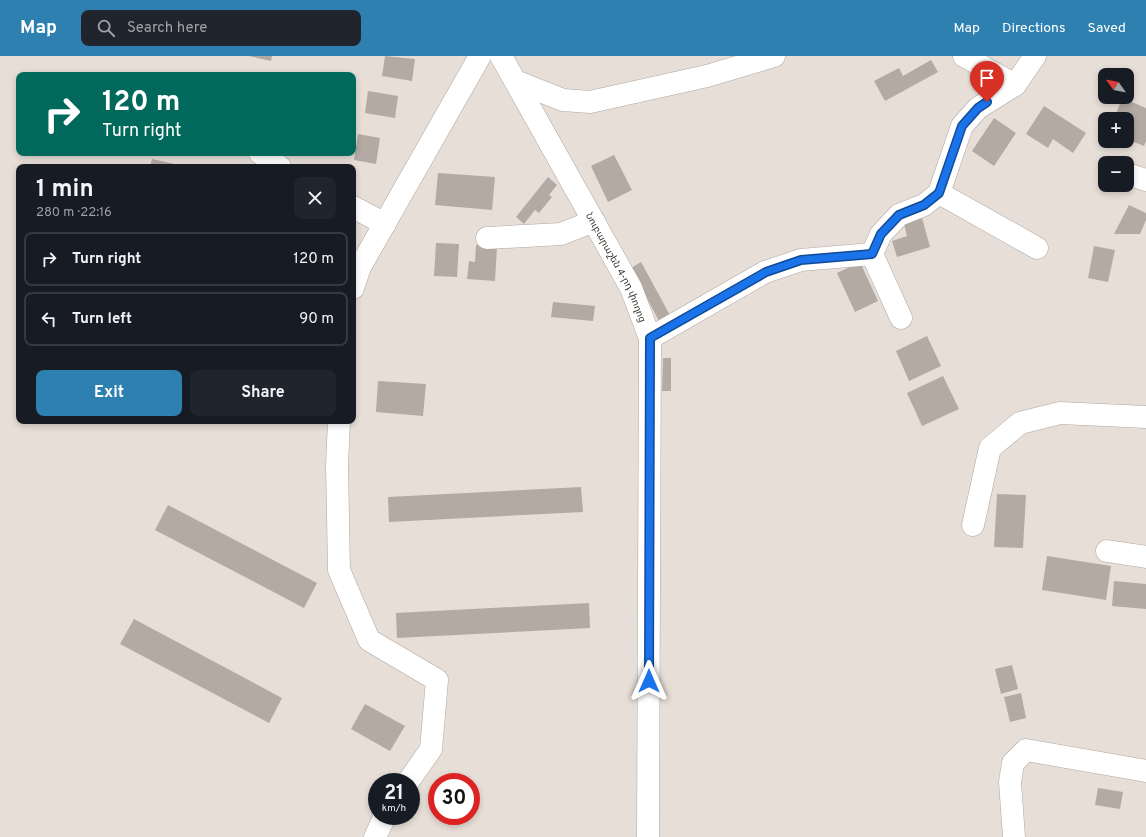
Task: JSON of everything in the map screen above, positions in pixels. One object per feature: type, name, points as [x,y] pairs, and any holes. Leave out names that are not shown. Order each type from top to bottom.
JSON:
[{"type":"street","points":[[356,279],[360,267],[480,56]]},
{"type":"street","name":"Նուբարաշեն 4-րդ փողոց","points":[[502,56],[631,288],[650,338],[648,837]]},
{"type":"street","points":[[515,81],[563,100],[590,102],[708,76],[774,56]]},
{"type":"street","points":[[964,56],[1016,85]]},
{"type":"street","points":[[901,318],[872,254],[881,234],[899,215],[924,205],[939,193],[962,126],[978,108],[1016,85],[1035,56]]},
{"type":"street","points":[[264,156],[276,164]]},
{"type":"street","points":[[1134,176],[1146,180]]},
{"type":"street","points":[[939,193],[1037,248]]},
{"type":"street","points":[[356,209],[385,224]]},
{"type":"street","points":[[487,238],[562,234],[594,221]]},
{"type":"street","points":[[650,338],[766,272],[801,260],[872,254]]},
{"type":"street","points":[[973,525],[990,448],[1020,423],[1060,413],[1146,417]]},
{"type":"street","points":[[338,424],[336,465],[339,570],[369,640],[437,680],[431,749],[414,773]]},
{"type":"street","points":[[1107,551],[1146,557]]},
{"type":"street","points":[[1014,837],[1010,782],[1013,763],[1026,750],[1146,771]]},
{"type":"street","points":[[374,837],[380,825]]},
{"type":"building","points":[[249,56],[272,56],[271,61]]},
{"type":"building","points":[[385,56],[415,59],[412,81],[382,76]]},
{"type":"building","points":[[931,60],[938,72],[885,101],[874,81],[899,68],[903,76]]},
{"type":"building","points":[[368,91],[398,96],[395,118],[365,113]]},
{"type":"building","points":[[1134,103],[1146,108],[1146,141],[1144,146],[1134,142],[1134,112],[1117,112],[1120,104]]},
{"type":"building","points":[[1044,106],[1086,133],[1073,153],[1053,139],[1048,148],[1026,134]]},
{"type":"building","points":[[994,118],[1016,133],[994,166],[972,151]]},
{"type":"building","points":[[358,134],[380,138],[376,164],[354,160],[355,156],[356,156]]},
{"type":"building","points":[[614,155],[632,190],[608,202],[591,166]]},
{"type":"building","points":[[152,159],[174,164],[151,164]]},
{"type":"building","points":[[438,173],[495,177],[492,210],[435,205]]},
{"type":"building","points":[[548,177],[557,185],[549,195],[552,197],[539,213],[535,210],[524,224],[516,217]]},
{"type":"building","points":[[1129,205],[1146,213],[1146,220],[1140,234],[1114,234]]},
{"type":"building","points":[[922,218],[930,247],[897,257],[892,241],[907,236],[904,224]]},
{"type":"building","points":[[436,243],[459,244],[457,277],[434,276]]},
{"type":"building","points":[[476,245],[497,246],[495,281],[467,279],[469,261],[475,262]]},
{"type":"building","points":[[1094,246],[1115,250],[1108,282],[1088,278]]},
{"type":"building","points":[[641,262],[671,317],[660,323],[631,268]]},
{"type":"building","points":[[860,262],[878,301],[855,312],[837,273]]},
{"type":"building","points":[[553,302],[595,306],[593,321],[551,317]]},
{"type":"building","points":[[927,336],[941,366],[909,381],[896,351]]},
{"type":"building","points":[[663,358],[671,358],[671,391],[662,391]]},
{"type":"building","points":[[943,376],[959,409],[922,426],[907,393]]},
{"type":"building","points":[[378,381],[426,384],[423,416],[376,412]]},
{"type":"building","points":[[581,487],[583,512],[389,522],[388,497]]},
{"type":"building","points":[[997,494],[1026,495],[1023,548],[994,547]]},
{"type":"building","points":[[168,505],[317,583],[304,608],[155,530]]},
{"type":"building","points":[[1047,556],[1111,566],[1106,600],[1042,590]]},
{"type":"building","points":[[1114,581],[1146,584],[1146,609],[1112,606]]},
{"type":"building","points":[[589,603],[590,628],[397,638],[396,613]]},
{"type":"building","points":[[134,619],[282,698],[269,723],[120,644]]},
{"type":"building","points":[[1012,665],[1018,689],[1001,694],[995,669]]},
{"type":"building","points":[[1021,693],[1026,718],[1010,722],[1004,697]]},
{"type":"building","points":[[365,704],[405,726],[390,751],[351,729]]},
{"type":"building","points":[[1098,788],[1123,792],[1120,809],[1095,805]]},
{"type":"route","points":[[649,681],[650,338],[766,272],[801,260],[872,254],[881,234],[899,215],[924,205],[939,193],[962,126],[978,108],[987,102]]}]
